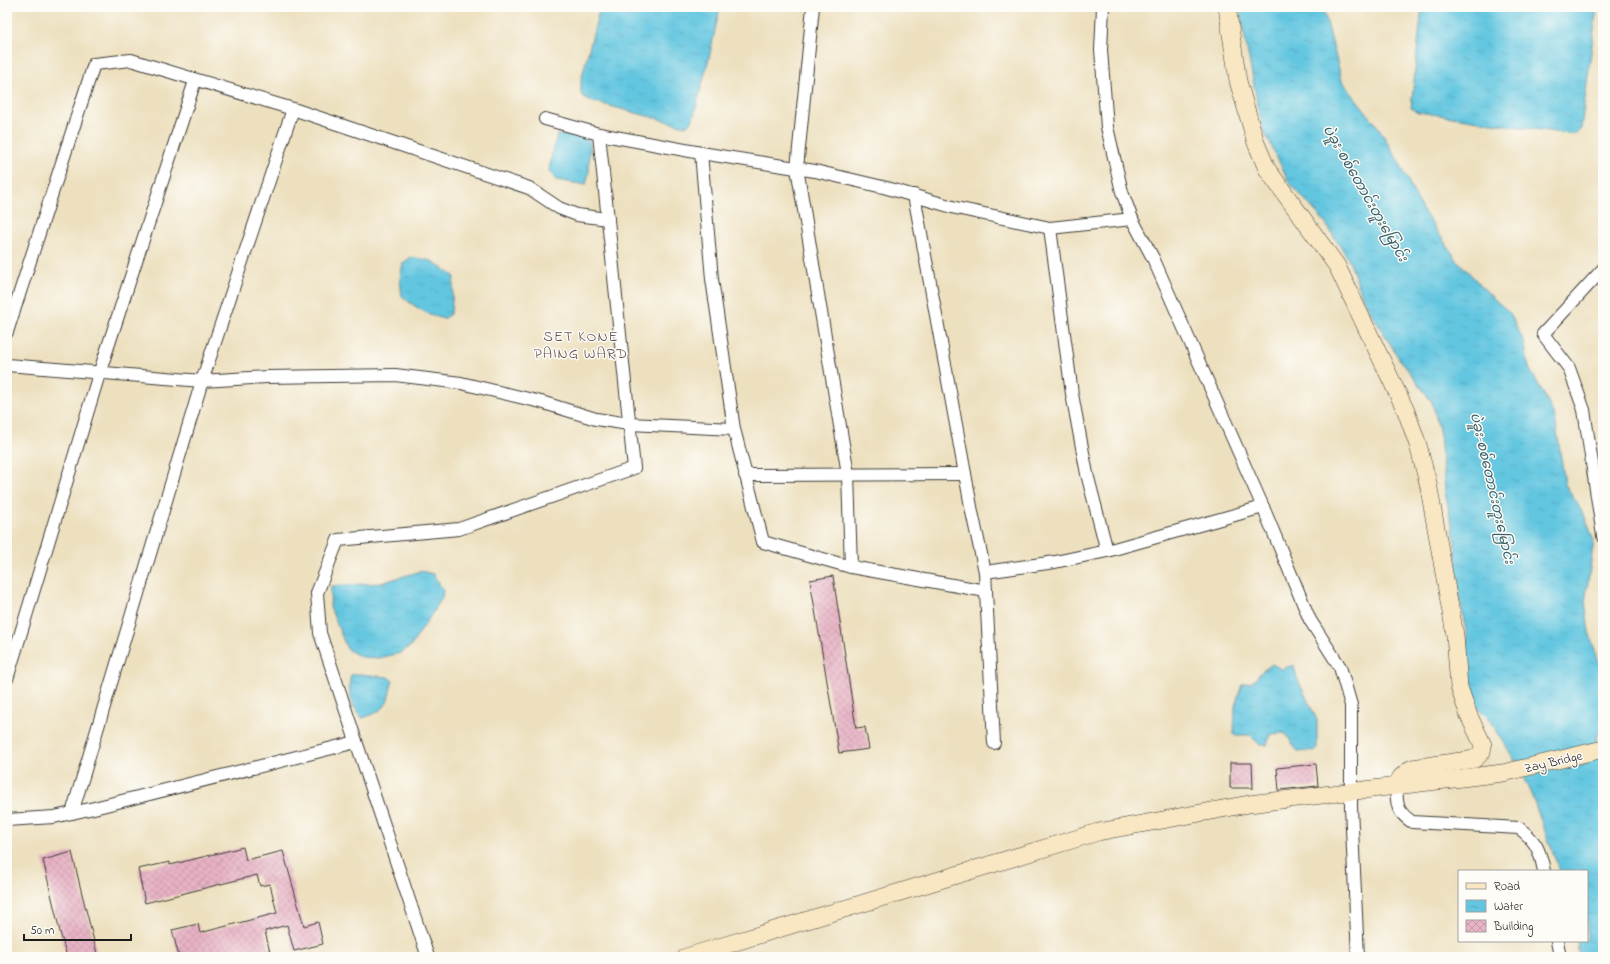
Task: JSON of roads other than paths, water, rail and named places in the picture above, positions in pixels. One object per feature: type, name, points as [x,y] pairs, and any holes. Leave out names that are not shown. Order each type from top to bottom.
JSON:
[{"type":"street","points":[[813,7],[797,168],[848,474],[851,567]]},
{"type":"street","points":[[1103,7],[1101,50],[1107,127],[1122,192],[1132,219],[1153,258],[1263,507],[1310,620],[1340,667],[1351,705],[1353,864],[1358,957]]},
{"type":"street","points":[[1227,7],[1238,81],[1256,143],[1267,169],[1336,266],[1354,300],[1406,411],[1418,445],[1428,483],[1455,636],[1459,687],[1468,716],[1483,745],[1482,752],[1475,759],[1412,768],[1401,777],[1396,786],[1397,805],[1402,816],[1412,822],[1519,828],[1532,838],[1541,853],[1544,870]]},
{"type":"street","points":[[7,332],[94,64],[131,60],[195,81],[293,109],[529,188],[559,208],[577,216],[608,219]]},
{"type":"street","points":[[7,679],[100,374],[195,81]]},
{"type":"street","points":[[72,813],[202,381],[293,109]]},
{"type":"street","points":[[545,119],[599,134],[701,153],[797,168],[858,181],[1009,220],[1050,228],[1132,219]]},
{"type":"street","points":[[428,957],[320,633],[317,593],[338,540],[459,529],[634,468],[599,134]]},
{"type":"street","points":[[701,153],[712,279],[734,429],[763,542],[851,567],[986,591]]},
{"type":"street","points":[[914,196],[965,474],[985,572],[994,743]]},
{"type":"street","points":[[1050,228],[1072,394],[1087,474],[1107,551]]},
{"type":"street","points":[[1603,269],[1544,334],[1569,368],[1584,410],[1603,536]]},
{"type":"street","points":[[7,365],[100,374],[202,381],[267,377],[395,375],[461,383],[541,402],[596,419],[629,424],[734,429]]},
{"type":"street","points":[[745,475],[965,474]]},
{"type":"street","points":[[985,572],[1055,562],[1107,551],[1263,507]]},
{"type":"street","points":[[7,820],[54,817],[72,813],[356,742]]},
{"type":"street","name":"Zay Bridge","points":[[686,957],[1098,832],[1249,804],[1503,774],[1603,750]]},
{"type":"street","points":[[1557,942],[1560,957]]},
{"type":"water","points":[[600,7],[720,7],[709,58],[692,122],[685,126],[591,101],[581,95],[581,80]]},
{"type":"water","name":"ပဲခူး-စစ်တောင်းတူးမြောင်း","points":[[1239,7],[1323,7],[1342,81],[1379,128],[1400,164],[1421,208],[1457,260],[1491,296],[1510,313],[1524,342],[1529,368],[1545,396],[1555,418],[1565,484],[1585,517],[1594,541],[1585,602],[1589,632],[1603,674],[1603,724],[1596,739],[1603,758],[1603,957],[1579,957],[1577,942],[1588,942],[1588,870],[1560,870],[1531,794],[1515,761],[1491,721],[1472,702],[1466,676],[1467,636],[1458,592],[1455,540],[1445,492],[1440,434],[1432,402],[1398,357],[1364,301],[1349,260],[1324,221],[1289,182],[1262,127]]},
{"type":"water","points":[[1422,7],[1597,7],[1581,129],[1575,134],[1568,134],[1418,112],[1411,108]]},
{"type":"water","points":[[571,133],[584,135],[590,143],[589,172],[586,185],[556,180],[549,171],[557,135]]},
{"type":"water","points":[[411,257],[432,261],[454,276],[451,313],[444,319],[432,315],[411,304],[402,296],[400,279],[403,263]]},
{"type":"water","points":[[421,571],[433,574],[443,590],[442,598],[411,646],[400,653],[380,658],[361,657],[347,649],[330,607],[331,586],[381,583]]},
{"type":"water","points":[[1272,664],[1281,669],[1294,665],[1297,678],[1317,720],[1317,750],[1298,752],[1285,733],[1270,734],[1267,745],[1260,745],[1250,735],[1234,735],[1235,706],[1242,684],[1253,682],[1260,673]]},
{"type":"water","points":[[360,674],[388,677],[393,681],[388,700],[384,707],[369,716],[362,718],[355,708],[351,698],[349,686],[351,675]]},
{"type":"district","name":"SET KONE PAING WARD","points":[[581,344]]}]
